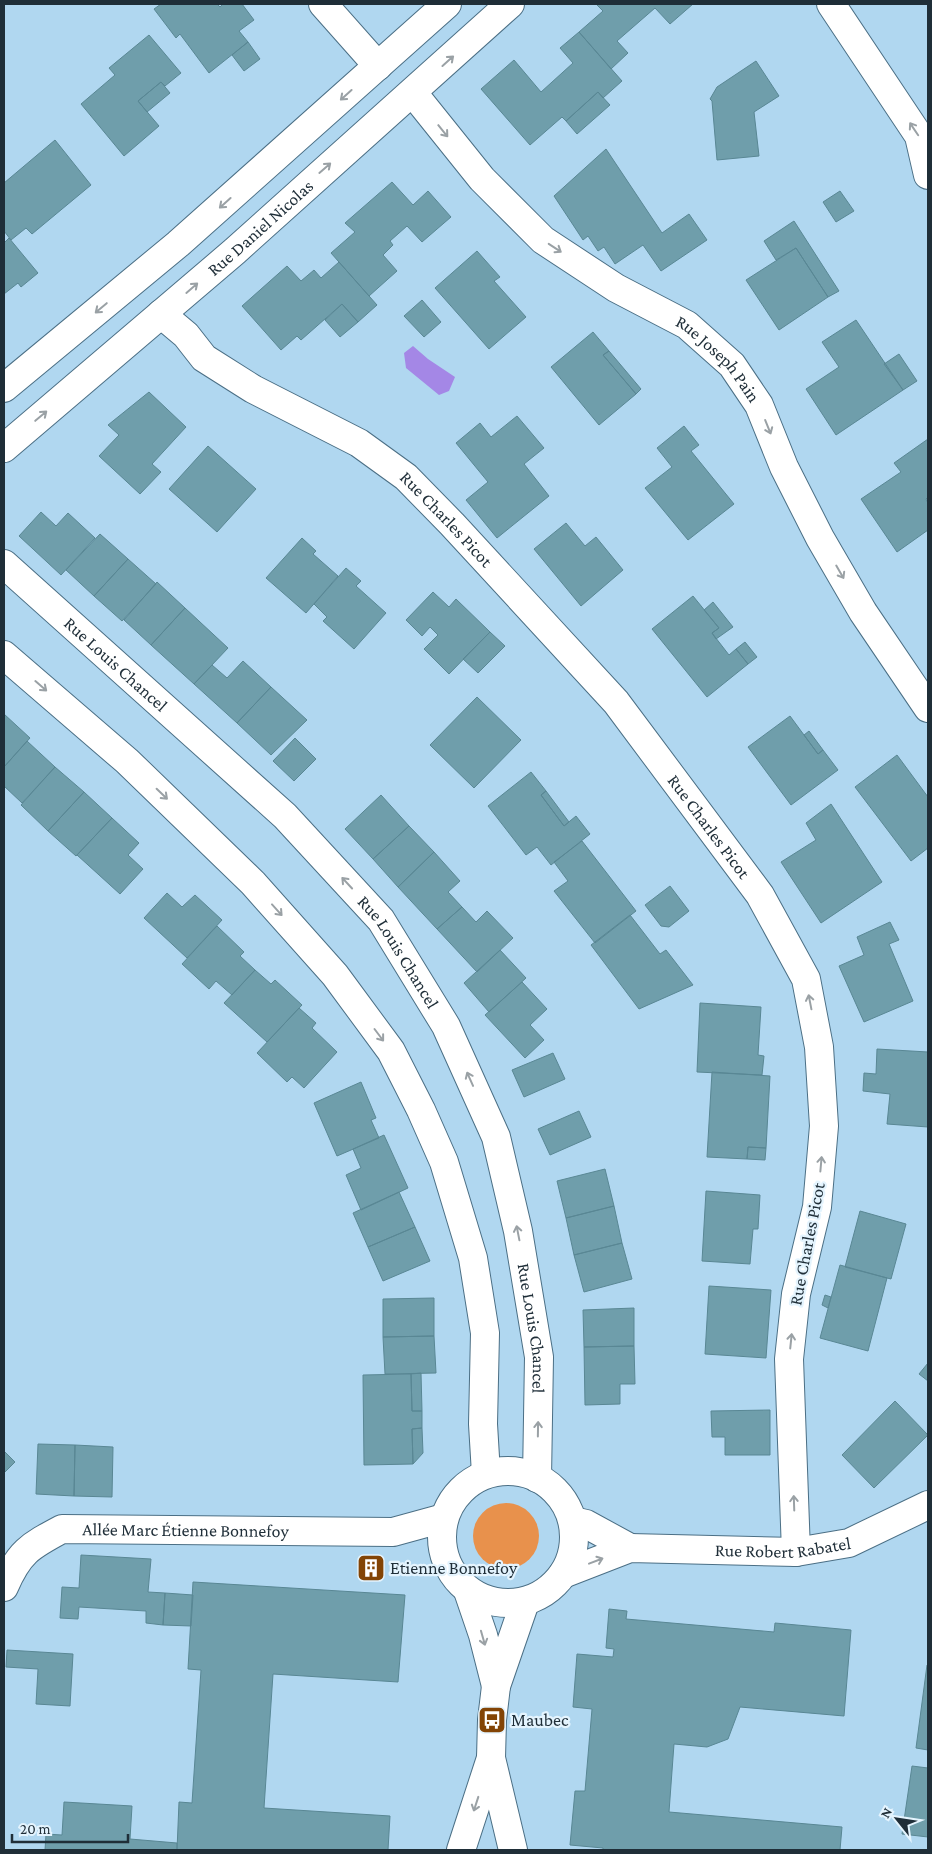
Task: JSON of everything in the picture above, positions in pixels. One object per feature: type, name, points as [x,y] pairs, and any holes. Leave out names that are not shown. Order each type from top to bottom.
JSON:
[{"type":"street","points":[[323,4],[378,66]]},
{"type":"street","points":[[4,388],[178,244],[448,4]]},
{"type":"street","name":"Rue Daniel Nicolas","points":[[4,448],[162,314],[413,93],[510,4]]},
{"type":"street","points":[[831,4],[919,136],[928,175]]},
{"type":"street","name":"Rue Joseph Pain","points":[[413,93],[482,179],[543,240],[616,288],[687,325],[732,365],[759,405],[784,467],[820,538],[863,612],[928,708]]},
{"type":"street","name":"Rue Charles Picot","points":[[162,314],[186,335],[204,358],[253,389],[359,443],[406,477],[452,524],[616,702],[760,895],[806,979],[819,1048],[824,1126],[817,1207],[796,1294],[789,1359],[796,1552]]},
{"type":"street","name":"Rue Louis Chancel","points":[[4,564],[285,816],[381,920],[446,1026],[496,1137],[518,1231],[539,1357],[537,1478]]},
{"type":"street","points":[[4,655],[127,761],[253,883],[335,975],[391,1051],[422,1110],[444,1162],[473,1258],[485,1333],[483,1424],[486,1474]]},
{"type":"street","points":[[503,1471],[521,1472],[537,1478],[554,1490],[567,1507],[573,1521],[574,1543],[563,1574],[553,1587],[540,1596],[526,1602],[506,1604],[486,1601],[468,1592],[454,1577],[444,1558],[441,1538],[444,1518],[458,1494],[468,1484],[486,1474],[503,1471]]},
{"type":"street","name":"Rue Robert Rabatel","points":[[563,1574],[630,1548],[796,1552],[849,1543],[928,1505]]},
{"type":"street","name":"Allée Marc Étienne Bonnefoy","points":[[4,1587],[11,1570],[30,1546],[62,1529],[393,1532],[444,1518]]},
{"type":"street","name":"Rue Robert Rabatel","points":[[573,1521],[586,1524],[630,1548]]},
{"type":"street","name":"Allée Marc Étienne Bonnefoy","points":[[393,1532],[444,1558]]},
{"type":"street","points":[[468,1592],[483,1635],[496,1686]]},
{"type":"street","points":[[461,1850],[491,1758],[496,1686],[526,1602]]},
{"type":"street","points":[[491,1758],[513,1850]]},
{"type":"shaded area","points":[[413,346],[428,359],[455,377],[449,391],[439,395],[406,368],[404,353]]},
{"type":"shaded area","points":[[506,1503],[518,1506],[529,1513],[536,1524],[539,1536],[536,1548],[529,1559],[518,1566],[506,1569],[494,1566],[483,1559],[476,1548],[473,1536],[476,1524],[483,1513],[494,1506]]},
{"type":"building","points":[[161,4],[217,4],[220,7],[223,4],[242,4],[254,20],[239,31],[248,42],[209,73],[180,34],[176,38],[154,9]]},
{"type":"building","points":[[596,4],[693,4],[670,24],[655,8],[617,41],[628,53],[611,69],[579,32],[603,11]]},
{"type":"building","points":[[579,32],[622,81],[603,98],[598,92],[566,121],[562,117],[530,145],[481,89],[514,60],[541,92],[573,63],[560,48]]},
{"type":"building","points":[[149,35],[181,73],[165,86],[161,82],[138,101],[159,126],[124,156],[81,104],[115,75],[109,68]]},
{"type":"building","points":[[248,42],[260,59],[244,71],[232,55]]},
{"type":"building","points":[[756,61],[779,96],[754,112],[759,156],[717,160],[712,101],[710,99],[717,87]]},
{"type":"building","points":[[161,82],[170,93],[147,112],[138,101]]},
{"type":"building","points":[[598,92],[610,105],[577,134],[566,121]]},
{"type":"building","points":[[55,140],[91,185],[32,234],[26,228],[11,240],[4,231],[4,183]]},
{"type":"building","points":[[606,149],[662,233],[689,214],[707,240],[661,271],[643,245],[615,264],[604,247],[598,251],[588,236],[583,240],[554,196]]},
{"type":"building","points":[[392,182],[413,205],[428,191],[451,217],[422,242],[407,226],[390,241],[393,245],[383,255],[397,271],[369,296],[331,253],[355,232],[345,223]]},
{"type":"building","points":[[840,191],[854,211],[836,222],[823,202]]},
{"type":"building","points":[[794,221],[839,291],[828,297],[796,248],[776,260],[764,241]]},
{"type":"building","points":[[9,238],[38,273],[21,287],[18,283],[4,294],[4,243]]},
{"type":"building","points":[[796,248],[828,297],[779,330],[746,280]]},
{"type":"building","points":[[477,251],[500,277],[494,281],[526,317],[489,349],[435,288]]},
{"type":"building","points":[[339,262],[377,305],[358,322],[342,304],[301,340],[297,336],[281,350],[242,306],[287,266],[301,281],[314,270],[321,278]]},
{"type":"building","points":[[422,300],[441,322],[424,337],[404,316]]},
{"type":"building","points":[[342,304],[358,322],[340,337],[325,320]]},
{"type":"building","points":[[856,320],[903,390],[836,435],[806,389],[839,367],[822,342]]},
{"type":"building","points":[[593,332],[609,351],[603,355],[636,394],[599,425],[551,367]]},
{"type":"building","points":[[609,351],[641,389],[636,394],[603,355]]},
{"type":"building","points":[[899,354],[917,381],[903,390],[884,364]]},
{"type":"building","points":[[149,392],[186,427],[152,464],[161,472],[140,494],[99,456],[119,435],[108,425]]},
{"type":"building","points":[[517,416],[544,448],[524,464],[549,496],[497,538],[466,500],[488,482],[456,443],[480,423],[491,437]]},
{"type":"building","points":[[684,426],[699,445],[691,451],[734,504],[688,540],[645,488],[672,467],[657,448]]},
{"type":"building","points":[[928,439],[928,497],[926,499],[928,503],[928,530],[897,552],[861,499],[901,472],[894,463]]},
{"type":"building","points":[[208,446],[256,489],[217,532],[169,489]]},
{"type":"building","points":[[41,512],[56,526],[68,513],[95,538],[61,575],[19,536]]},
{"type":"building","points":[[566,523],[585,546],[596,537],[623,570],[581,606],[534,549]]},
{"type":"building","points":[[100,534],[128,559],[94,596],[66,570]]},
{"type":"building","points":[[302,538],[316,551],[313,554],[338,576],[306,613],[266,578]]},
{"type":"building","points":[[128,559],[156,584],[122,621],[94,596]]},
{"type":"building","points":[[346,568],[361,581],[356,586],[386,613],[354,649],[323,621],[327,617],[314,604]]},
{"type":"building","points":[[157,582],[185,608],[151,645],[124,620]]},
{"type":"building","points":[[433,592],[449,607],[456,599],[490,632],[449,674],[424,649],[438,635],[430,627],[422,636],[406,620]]},
{"type":"building","points":[[693,596],[719,628],[712,633],[729,655],[736,649],[748,664],[707,697],[652,629]]},
{"type":"building","points":[[713,602],[733,627],[716,639],[712,633],[719,628],[704,610]]},
{"type":"building","points":[[185,608],[228,648],[194,684],[151,645]]},
{"type":"building","points":[[490,632],[505,646],[478,673],[463,659]]},
{"type":"building","points":[[745,642],[757,657],[748,664],[736,649]]},
{"type":"building","points":[[243,661],[271,687],[237,723],[194,684],[212,665],[227,678]]},
{"type":"building","points":[[271,687],[307,720],[271,755],[237,723]]},
{"type":"building","points":[[477,697],[521,740],[474,788],[430,745]]},
{"type":"building","points":[[4,714],[30,738],[4,767]]},
{"type":"building","points":[[790,716],[818,754],[823,750],[838,770],[791,805],[748,747]]},
{"type":"building","points":[[809,731],[823,750],[818,754],[804,735]]},
{"type":"building","points":[[295,738],[316,759],[294,781],[273,761]]},
{"type":"building","points":[[27,741],[55,767],[22,803],[4,786],[4,767]]},
{"type":"building","points":[[897,755],[928,797],[928,848],[911,861],[855,787]]},
{"type":"building","points":[[55,767],[84,792],[48,831],[21,805]]},
{"type":"building","points":[[531,772],[546,791],[541,795],[564,826],[576,816],[590,834],[551,865],[537,847],[526,855],[488,806]]},
{"type":"building","points":[[546,791],[569,822],[564,826],[541,795]]},
{"type":"building","points":[[84,792],[112,818],[76,856],[48,831]]},
{"type":"building","points":[[381,795],[409,826],[373,859],[345,829]]},
{"type":"building","points":[[831,804],[882,882],[821,923],[781,862],[816,840],[806,823]]},
{"type":"building","points":[[112,818],[139,843],[128,855],[143,869],[120,894],[77,855]]},
{"type":"building","points":[[409,826],[434,852],[398,887],[373,859]]},
{"type":"building","points":[[582,841],[636,911],[595,943],[554,891],[568,881],[554,862]]},
{"type":"building","points":[[434,852],[460,881],[448,892],[462,907],[437,929],[398,887]]},
{"type":"building","points":[[670,886],[689,911],[669,927],[661,926],[645,905]]},
{"type":"building","points":[[167,893],[182,907],[195,895],[222,920],[187,958],[144,918]]},
{"type":"building","points":[[462,907],[476,922],[487,911],[513,938],[477,972],[437,929]]},
{"type":"building","points":[[630,915],[660,954],[666,950],[693,985],[639,1009],[591,945]]},
{"type":"building","points":[[890,922],[899,940],[889,944],[913,1001],[864,1022],[839,966],[864,955],[857,937]]},
{"type":"building","points":[[217,926],[244,952],[240,956],[255,970],[232,995],[216,981],[209,989],[182,964]]},
{"type":"building","points":[[500,950],[526,978],[489,1012],[464,983]]},
{"type":"building","points":[[255,970],[271,984],[275,980],[302,1005],[267,1042],[224,1003]]},
{"type":"building","points":[[522,982],[547,1009],[530,1025],[544,1040],[525,1058],[485,1015]]},
{"type":"building","points":[[700,1003],[761,1007],[758,1055],[764,1056],[762,1075],[697,1072]]},
{"type":"building","points":[[299,1008],[316,1023],[312,1028],[337,1052],[304,1088],[292,1077],[287,1082],[257,1053]]},
{"type":"building","points":[[877,1049],[928,1052],[928,1127],[887,1124],[890,1094],[863,1091],[864,1073],[876,1074]]},
{"type":"building","points":[[553,1053],[565,1079],[524,1097],[512,1070]]},
{"type":"building","points":[[712,1072],[770,1076],[766,1148],[748,1147],[747,1159],[707,1157]]},
{"type":"building","points":[[361,1082],[376,1118],[371,1120],[379,1138],[337,1156],[314,1103]]},
{"type":"building","points":[[579,1111],[591,1137],[550,1155],[538,1129]]},
{"type":"building","points":[[384,1135],[408,1188],[361,1210],[346,1175],[361,1168],[353,1149]]},
{"type":"building","points":[[748,1147],[766,1148],[765,1160],[747,1159]]},
{"type":"building","points":[[605,1169],[614,1206],[566,1218],[557,1181]]},
{"type":"building","points":[[706,1191],[760,1195],[758,1229],[753,1229],[750,1264],[702,1261]]},
{"type":"building","points":[[399,1192],[415,1227],[368,1247],[353,1213]]},
{"type":"building","points":[[614,1206],[622,1243],[574,1255],[566,1218]]},
{"type":"building","points":[[860,1211],[906,1224],[891,1279],[845,1267]]},
{"type":"building","points":[[415,1227],[430,1261],[383,1281],[368,1247]]},
{"type":"building","points":[[622,1243],[632,1279],[584,1292],[574,1255]]},
{"type":"building","points":[[840,1265],[887,1278],[868,1351],[820,1338]]},
{"type":"building","points":[[709,1286],[771,1290],[766,1358],[705,1354]]},
{"type":"building","points":[[825,1295],[831,1297],[828,1308],[822,1305]]},
{"type":"building","points":[[434,1298],[434,1336],[383,1337],[383,1299]]},
{"type":"building","points":[[634,1308],[634,1346],[584,1347],[583,1310]]},
{"type":"building","points":[[434,1336],[436,1373],[385,1374],[383,1337]]},
{"type":"building","points":[[634,1346],[635,1384],[620,1384],[620,1404],[585,1405],[584,1347]]},
{"type":"building","points":[[928,1363],[928,1381],[919,1374]]},
{"type":"building","points":[[421,1373],[422,1411],[412,1411],[411,1374]]},
{"type":"building","points":[[411,1374],[412,1411],[422,1411],[422,1428],[412,1429],[413,1464],[364,1465],[363,1375]]},
{"type":"building","points":[[895,1401],[928,1435],[874,1488],[842,1455]]},
{"type":"building","points":[[770,1410],[770,1455],[725,1455],[725,1437],[712,1437],[711,1411]]},
{"type":"building","points":[[422,1428],[423,1453],[413,1464],[412,1429]]},
{"type":"building","points":[[38,1444],[75,1445],[74,1496],[36,1494]]},
{"type":"building","points":[[75,1445],[113,1447],[112,1497],[74,1496]]},
{"type":"building","points":[[4,1451],[15,1462],[4,1473]]},
{"type":"building","points":[[81,1555],[151,1559],[148,1592],[165,1593],[163,1625],[146,1623],[146,1611],[79,1607],[78,1619],[60,1618],[62,1587],[79,1588]]},
{"type":"building","name":"Etienne Bonnefoy","points":[[361,1559],[382,1559],[381,1577],[360,1577]]},
{"type":"building","points":[[193,1582],[405,1595],[398,1682],[273,1674],[264,1808],[390,1816],[388,1850],[177,1850],[179,1802],[192,1803],[201,1670],[188,1669]]},
{"type":"building","points":[[165,1593],[193,1595],[191,1626],[163,1625]]},
{"type":"building","points":[[609,1609],[627,1611],[626,1619],[774,1632],[775,1623],[851,1630],[844,1716],[740,1707],[728,1739],[707,1747],[674,1744],[669,1812],[842,1827],[840,1850],[603,1850],[603,1848],[570,1845],[575,1791],[585,1791],[592,1709],[573,1707],[577,1654],[613,1657],[614,1649],[606,1648]]},
{"type":"building","points":[[7,1650],[73,1654],[70,1706],[36,1704],[38,1669],[6,1667]]},
{"type":"building","points":[[928,1665],[928,1750],[916,1748]]},
{"type":"building","points":[[912,1766],[928,1768],[928,1837],[902,1834]]},
{"type":"building","points":[[64,1802],[132,1806],[130,1839],[177,1843],[177,1850],[45,1850],[46,1834],[62,1835]]},
{"type":"place","name":"Etienne Bonnefoy","points":[[371,1568]]},
{"type":"place","name":"Maubec","points":[[492,1720]]}]
